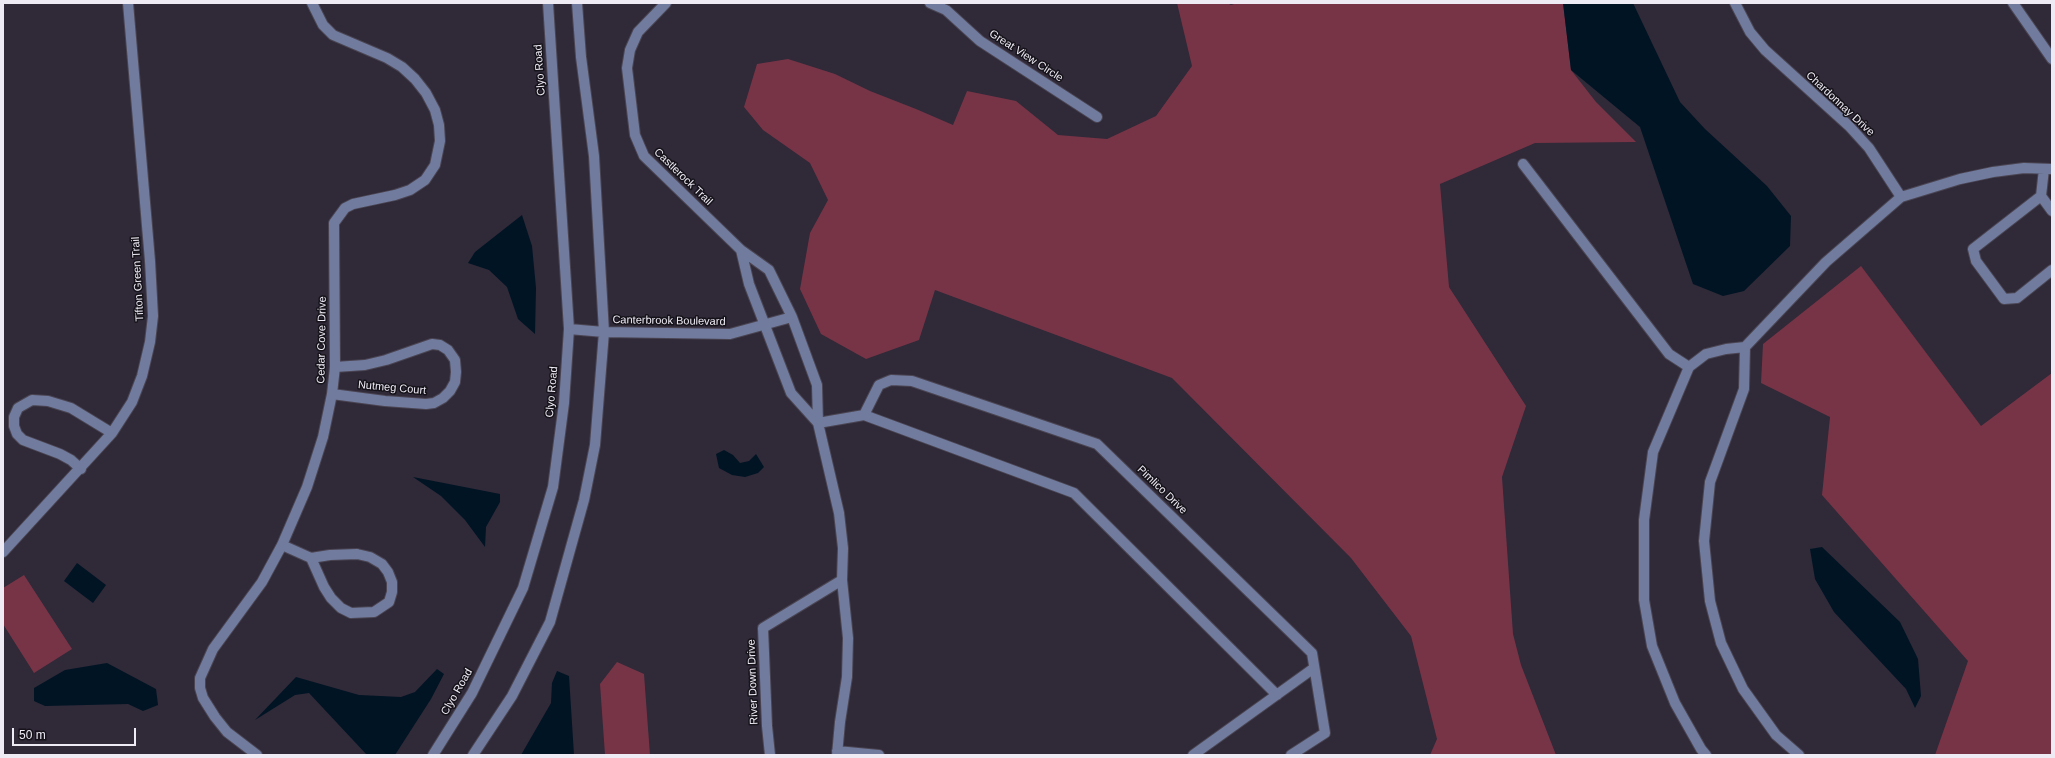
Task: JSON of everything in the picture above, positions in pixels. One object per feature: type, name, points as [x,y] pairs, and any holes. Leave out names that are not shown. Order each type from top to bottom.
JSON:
[{"type":"street","name":"Tifton Green Trail","points":[[3,552],[81,469],[112,433],[132,402],[142,376],[150,342],[153,316],[150,261],[128,3]]},
{"type":"street","name":"Cedar Cove Drive","points":[[244,751],[215,717],[200,688],[200,678],[214,648],[262,582],[282,545],[307,487],[323,437],[332,394],[335,367],[334,223],[345,208],[353,204],[395,195],[410,190],[425,180],[435,165],[438,156],[439,133],[435,110],[426,93],[416,79],[388,58],[333,35],[323,25],[312,3]]},
{"type":"street","name":"Clyo Road","points":[[433,755],[472,693],[523,588],[553,487],[564,403],[568,329],[548,3]]},
{"type":"street","points":[[473,755],[512,696],[550,622],[584,500],[595,446],[604,332],[594,156],[581,57],[577,3]]},
{"type":"street","name":"Castlerock Trail","points":[[666,3],[638,32],[630,50],[627,68],[634,135],[644,156],[741,250],[769,270],[792,317]]},
{"type":"street","name":"Great View Circle","points":[[930,3],[947,6],[980,40],[1097,117]]},
{"type":"street","name":"Chardonnay Drive","points":[[1735,3],[1750,32],[1764,50],[1849,126],[1869,148],[1901,197]]},
{"type":"street","points":[[2013,3],[2052,59]]},
{"type":"street","points":[[1523,164],[1670,354],[1690,367]]},
{"type":"street","points":[[1706,755],[1701,749],[1669,689],[1652,646],[1644,600],[1644,520],[1654,452],[1690,367],[1706,354],[1726,349],[1745,347],[1826,262],[1901,197],[1960,179],[1993,172],[2024,168],[2048,169],[2041,196],[1973,249],[1976,261],[2004,299],[2017,298],[2052,270]]},
{"type":"street","points":[[2041,196],[2052,211]]},
{"type":"street","points":[[741,250],[749,284],[792,393],[818,423]]},
{"type":"street","points":[[792,317],[817,385],[818,423],[839,513],[843,548],[842,580],[848,638],[848,677],[837,753],[879,755]]},
{"type":"street","name":"Canterbrook Boulevard","points":[[568,329],[604,332],[730,334],[792,317]]},
{"type":"street","name":"Nutmeg Court","points":[[332,394],[385,401],[426,404],[434,403],[443,398],[450,391],[455,382],[456,372],[455,360],[448,350],[432,344],[386,360],[366,365],[335,367]]},
{"type":"street","points":[[1745,347],[1744,389],[1710,482],[1704,541],[1710,602],[1721,643],[1743,689],[1776,735],[1799,755]]},
{"type":"street","name":"Pimlico Drive","points":[[864,415],[879,385],[891,380],[912,381],[1098,444],[1312,653],[1325,733],[1291,755]]},
{"type":"street","points":[[81,469],[71,460],[60,454],[23,440],[17,434],[14,426],[14,417],[18,408],[32,400],[48,401],[64,405],[94,421],[112,433]]},
{"type":"street","points":[[818,423],[864,415],[1074,494],[1277,695]]},
{"type":"street","points":[[282,545],[311,558],[330,555],[357,554],[370,557],[382,564],[388,572],[392,582],[392,592],[389,602],[374,612],[362,614],[351,613],[342,608],[331,598],[324,587],[311,558]]},
{"type":"street","name":"River Down Drive","points":[[770,755],[767,726],[764,628],[842,580]]},
{"type":"street","points":[[1193,755],[1314,668]]},
{"type":"street","points":[[244,751],[257,755]]},
{"type":"shaded area","points":[[1177,3],[1227,3],[1231,5],[1237,3],[1563,3],[1571,70],[1596,102],[1636,142],[1535,143],[1440,184],[1449,287],[1526,406],[1502,477],[1513,634],[1521,665],[1556,755],[1430,755],[1437,739],[1411,636],[1351,558],[1172,378],[935,290],[919,340],[866,359],[821,334],[800,289],[810,233],[828,200],[810,163],[763,130],[744,107],[757,64],[788,59],[835,74],[870,91],[953,125],[967,91],[1016,101],[1058,135],[1107,139],[1156,116],[1192,66]]},
{"type":"shaded area","points":[[1861,266],[1981,426],[2052,373],[2052,755],[1935,755],[1968,661],[1822,495],[1830,417],[1761,383],[1763,344]]},
{"type":"shaded area","points":[[24,575],[72,649],[34,673],[3,624],[3,588]]},
{"type":"shaded area","points":[[617,662],[644,674],[650,755],[605,755],[600,684]]},
{"type":"water","points":[[1563,3],[1633,3],[1680,102],[1705,129],[1767,186],[1791,216],[1790,246],[1744,291],[1723,296],[1693,284],[1640,127],[1571,70]]},
{"type":"water","points":[[522,215],[532,246],[536,288],[535,334],[518,319],[507,287],[489,270],[468,263],[475,252]]},
{"type":"water","points":[[724,450],[733,455],[740,463],[749,461],[756,454],[764,467],[758,473],[745,477],[732,475],[719,468],[716,454]]},
{"type":"water","points":[[413,477],[500,494],[500,502],[486,527],[485,547],[465,520],[441,496]]},
{"type":"water","points":[[1822,547],[1900,622],[1918,659],[1921,696],[1915,708],[1906,689],[1834,612],[1815,579],[1810,549]]},
{"type":"water","points":[[77,563],[106,585],[93,603],[64,581]]},
{"type":"water","points":[[107,663],[156,689],[158,705],[143,711],[128,704],[45,706],[34,701],[34,688],[65,670]]},
{"type":"water","points":[[437,669],[444,674],[431,699],[395,755],[367,755],[309,693],[295,695],[255,720],[296,677],[359,695],[401,697],[415,692]]},
{"type":"water","points":[[557,671],[569,676],[574,755],[521,755],[551,703],[552,683]]}]
